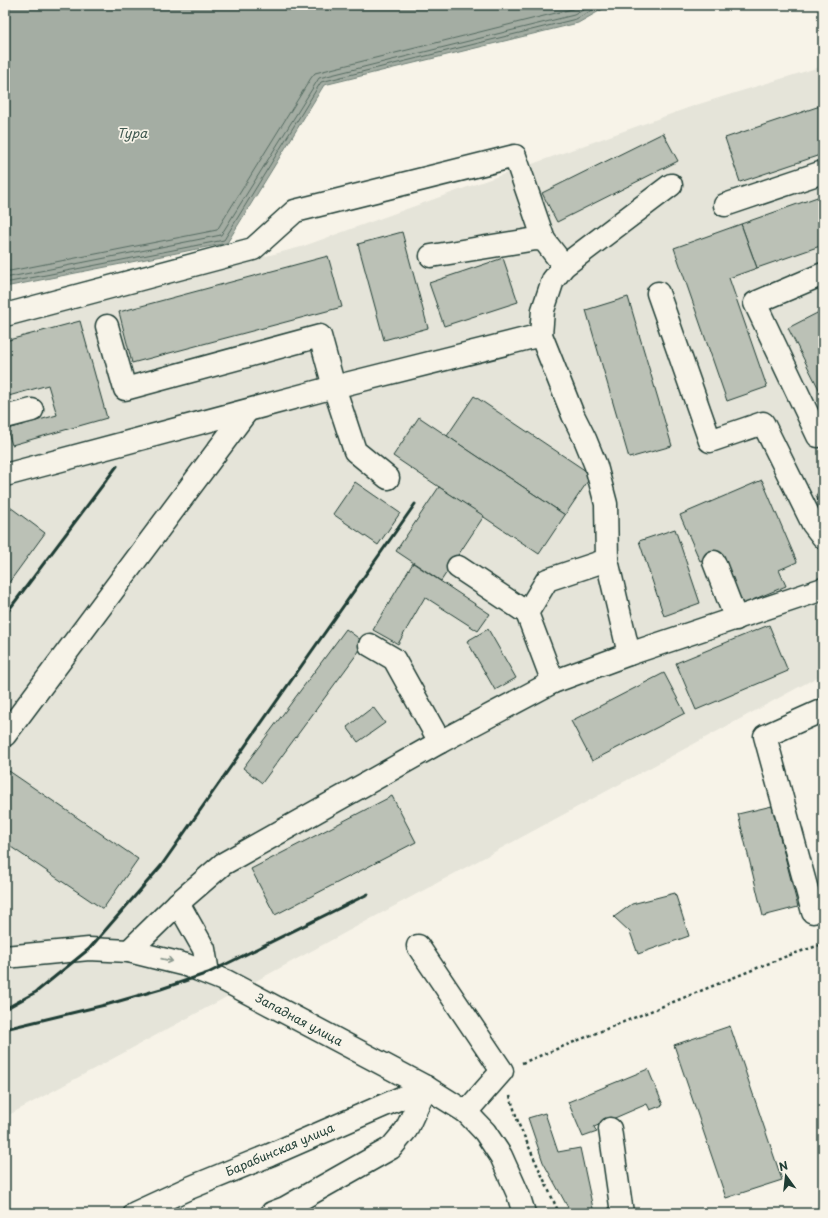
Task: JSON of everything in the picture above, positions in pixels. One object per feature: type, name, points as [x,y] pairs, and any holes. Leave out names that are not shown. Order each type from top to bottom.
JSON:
[{"type":"street","points":[[5,315],[253,250],[295,211],[515,156],[544,240],[564,266]]},
{"type":"street","points":[[725,205],[823,172]]},
{"type":"street","points":[[629,654],[607,560],[606,504],[596,466],[573,415],[541,335],[543,310],[553,280],[564,266],[671,185]]},
{"type":"street","points":[[431,256],[536,239],[544,240]]},
{"type":"street","points":[[823,274],[755,303],[818,436],[823,433]]},
{"type":"street","points":[[658,293],[710,441],[763,423],[813,524],[823,537]]},
{"type":"street","points":[[107,326],[125,389],[320,336],[334,387],[355,451],[388,478]]},
{"type":"street","points":[[5,475],[334,387],[541,335]]},
{"type":"street","points":[[5,417],[32,410]]},
{"type":"street","points":[[5,735],[247,411]]},
{"type":"street","points":[[527,613],[547,580],[607,560]]},
{"type":"street","points":[[714,562],[736,619]]},
{"type":"street","points":[[458,567],[527,613],[553,682]]},
{"type":"street","points":[[129,951],[178,903],[223,864],[440,742],[553,682],[629,654],[823,589]]},
{"type":"street","points":[[370,645],[394,659],[440,742]]},
{"type":"street","points":[[813,912],[765,736],[823,710]]},
{"type":"street","points":[[178,903],[204,949],[208,973]]},
{"type":"street","points":[[418,946],[502,1070],[466,1112]]},
{"type":"street","name":"Западная улица","points":[[6,955],[89,949],[129,951],[186,965],[208,973],[426,1087],[466,1112],[485,1132],[501,1156],[518,1194],[524,1213]]},
{"type":"street","points":[[281,1211],[391,1148],[406,1130],[426,1087]]},
{"type":"street","name":"Барабинская улица","points":[[135,1213],[187,1189],[277,1152],[426,1087]]},
{"type":"street","points":[[610,1129],[622,1213]]},
{"type":"path","points":[[559,1213],[519,1125],[502,1070],[787,956],[823,944]]},
{"type":"shaded area","points":[[823,66],[823,674],[5,1117],[5,324],[301,247],[696,105]]},
{"type":"water","name":"Тура","points":[[5,5],[610,5],[578,23],[324,85],[227,243],[5,287]]},
{"type":"building","points":[[823,105],[823,154],[740,182],[725,138]]},
{"type":"building","points":[[663,133],[678,161],[557,222],[542,193]]},
{"type":"building","points":[[823,195],[823,245],[757,268],[741,224]]},
{"type":"building","points":[[741,224],[757,268],[729,278],[767,387],[727,401],[674,248]]},
{"type":"building","points":[[402,232],[428,328],[384,340],[358,244]]},
{"type":"building","points":[[328,256],[342,307],[132,363],[119,312]]},
{"type":"building","points":[[503,258],[518,302],[444,326],[429,283]]},
{"type":"building","points":[[628,297],[672,446],[629,458],[586,310]]},
{"type":"building","points":[[823,310],[823,397],[788,328]]},
{"type":"building","points":[[80,321],[107,418],[12,445],[7,429],[57,415],[48,385],[5,397],[5,341]]},
{"type":"building","points":[[474,396],[592,475],[565,515],[447,436]]},
{"type":"building","points":[[419,417],[565,515],[539,554],[393,456]]},
{"type":"building","points":[[762,480],[797,562],[779,570],[786,586],[743,604],[720,552],[700,561],[680,515]]},
{"type":"building","points":[[355,482],[400,513],[378,545],[333,514]]},
{"type":"building","points":[[439,487],[484,516],[441,581],[396,551]]},
{"type":"building","points":[[823,487],[823,517],[816,495]]},
{"type":"building","points":[[10,507],[45,533],[5,588],[5,514]]},
{"type":"building","points":[[675,529],[700,603],[664,616],[639,541]]},
{"type":"building","points":[[413,563],[490,614],[478,631],[425,597],[398,644],[373,630]]},
{"type":"building","points":[[769,625],[788,671],[696,710],[676,663]]},
{"type":"building","points":[[346,629],[365,643],[262,783],[243,768]]},
{"type":"building","points":[[488,629],[516,678],[495,690],[467,641]]},
{"type":"building","points":[[664,673],[685,713],[592,761],[571,721]]},
{"type":"building","points":[[373,707],[385,723],[358,742],[347,727]]},
{"type":"building","points":[[9,771],[138,859],[103,909],[5,843],[5,777]]},
{"type":"building","points":[[392,796],[416,842],[275,915],[251,869]]},
{"type":"building","points":[[772,806],[798,907],[763,916],[738,814]]},
{"type":"building","points":[[675,893],[689,936],[638,954],[630,932],[614,917],[632,904]]},
{"type":"building","points":[[730,1026],[782,1180],[726,1198],[674,1045]]},
{"type":"building","points":[[648,1069],[663,1105],[650,1110],[647,1104],[594,1127],[597,1132],[583,1137],[568,1102]]},
{"type":"building","points":[[545,1113],[558,1152],[580,1148],[594,1213],[571,1213],[543,1162],[528,1118]]},
{"type":"railway","points":[[5,615],[117,466]]},
{"type":"railway","points":[[5,1009],[36,992],[89,949],[161,866],[415,504]]},
{"type":"railway","points":[[5,1029],[109,1004],[161,989],[208,973],[368,894]]}]
